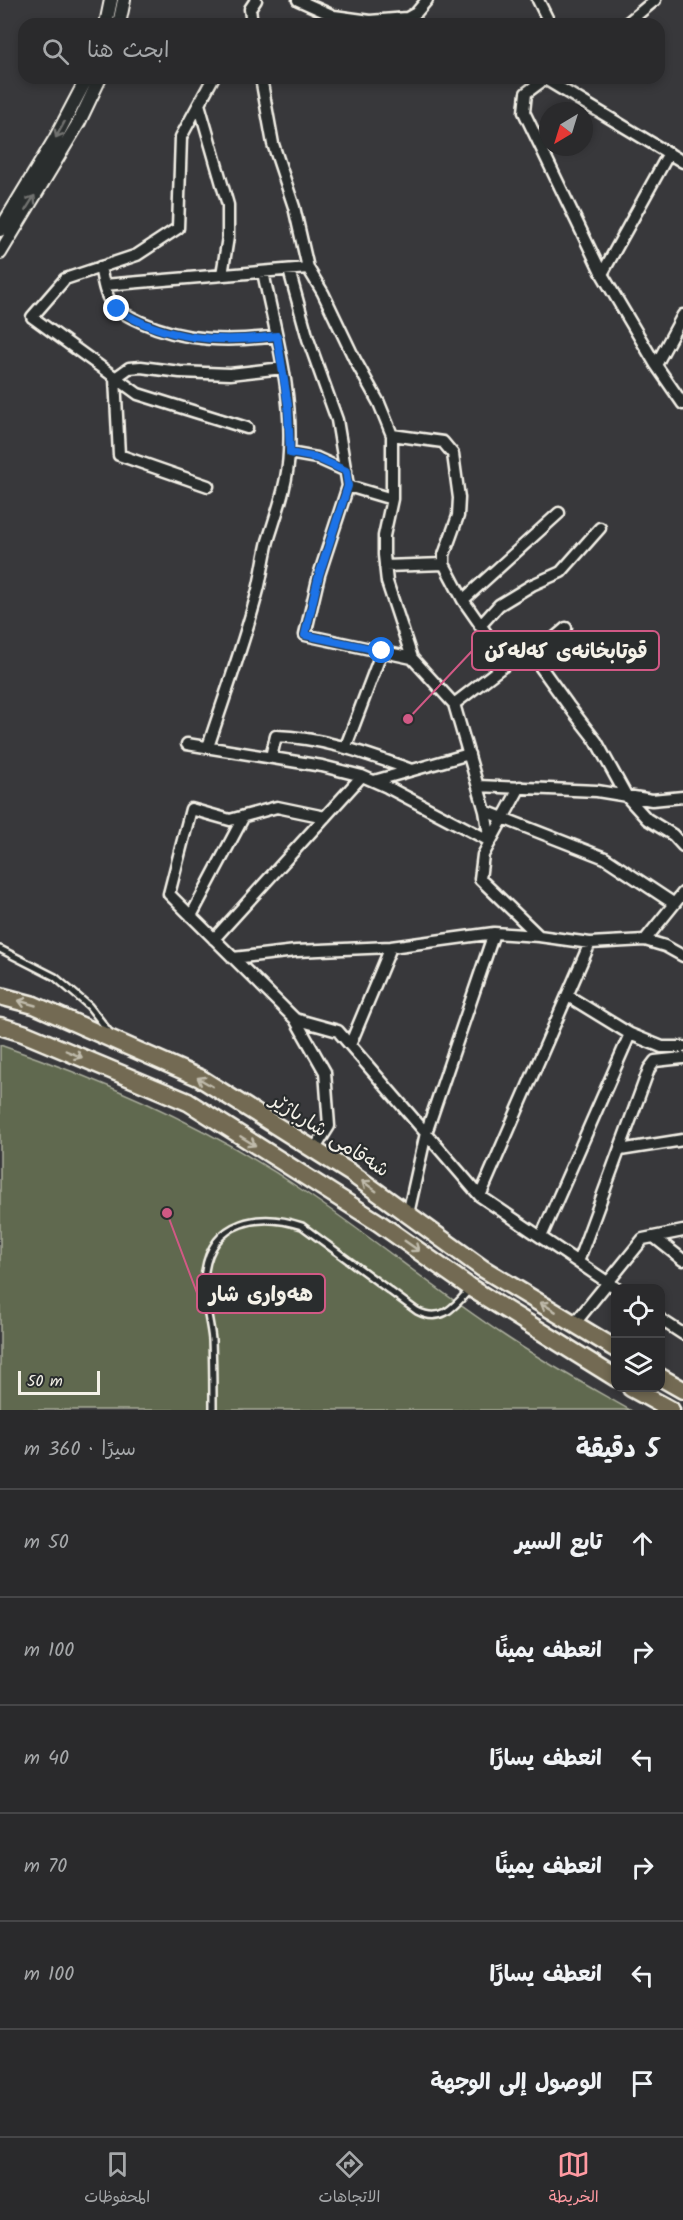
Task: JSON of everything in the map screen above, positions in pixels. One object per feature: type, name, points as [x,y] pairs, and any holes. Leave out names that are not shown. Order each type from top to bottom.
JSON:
[{"type":"main road","name":"شەقامی شارباژێر","points":[[0,996],[34,1005],[200,1078],[351,1173],[482,1268],[611,1346]]},
{"type":"main road","points":[[0,1026],[23,1033],[188,1102],[379,1222],[471,1288],[611,1376]]},
{"type":"main road","points":[[379,1222],[393,1204]]},
{"type":"main road","points":[[665,1380],[683,1390]]},
{"type":"main road","points":[[638,1392],[671,1410]]},
{"type":"street","points":[[107,18],[111,0]]},
{"type":"street","points":[[120,18],[124,0]]},
{"type":"street","points":[[298,0],[334,16],[348,18]]},
{"type":"street","points":[[406,18],[416,13],[427,0]]},
{"type":"street","points":[[538,0],[547,18]]},
{"type":"street","points":[[632,18],[649,2]]},
{"type":"street","points":[[245,18],[253,4]]},
{"type":"street","points":[[0,253],[52,156],[84,84]]},
{"type":"street","points":[[0,231],[52,156],[79,122],[97,84]]},
{"type":"street","points":[[210,84],[181,137],[178,228],[137,255],[65,279],[32,317],[133,391],[152,400],[247,428]]},
{"type":"street","points":[[262,84],[273,144],[294,207],[308,268],[323,292],[355,360],[379,403],[392,435],[392,500],[384,536],[389,592],[412,658],[454,704],[485,811],[490,841]]},
{"type":"street","points":[[537,84],[526,93],[524,112],[602,274],[656,365],[683,404]]},
{"type":"street","points":[[555,84],[683,162]]},
{"type":"street","points":[[199,104],[228,205],[228,237],[222,275]]},
{"type":"street","points":[[602,274],[669,153]]},
{"type":"street","points":[[100,267],[107,294],[117,309],[168,333],[197,338],[238,340],[277,336]]},
{"type":"street","points":[[105,285],[308,268]]},
{"type":"street","points":[[289,270],[308,339],[338,420],[348,486],[319,575],[305,635],[412,658]]},
{"type":"street","points":[[208,747],[241,649],[280,502],[290,453],[288,405],[277,336],[263,272]]},
{"type":"street","points":[[656,365],[683,315]]},
{"type":"street","points":[[115,378],[129,368],[141,367],[180,372],[230,374],[282,368]]},
{"type":"street","points":[[115,378],[119,455],[208,486]]},
{"type":"street","points":[[392,435],[443,442],[453,454],[459,498],[458,516],[446,546],[444,564],[480,627],[507,663]]},
{"type":"street","points":[[290,453],[317,458],[346,471]]},
{"type":"street","points":[[348,486],[392,500]]},
{"type":"street","points":[[463,600],[559,513]]},
{"type":"street","points":[[480,627],[499,605],[532,585],[561,572],[600,528]]},
{"type":"street","points":[[385,566],[444,564]]},
{"type":"street","points":[[533,656],[566,628]]},
{"type":"street","points":[[454,704],[527,648],[596,741],[627,797],[647,819],[673,834],[683,846]]},
{"type":"street","points":[[346,746],[382,651]]},
{"type":"street","points":[[271,757],[276,736],[304,737],[346,746],[412,770]]},
{"type":"street","points":[[188,744],[271,757],[362,776],[490,841]]},
{"type":"street","points":[[374,781],[469,754]]},
{"type":"street","points":[[214,939],[362,776]]},
{"type":"street","points":[[478,786],[597,791],[652,800],[683,797]]},
{"type":"street","points":[[520,787],[483,855],[480,879],[539,936]]},
{"type":"street","points":[[314,1150],[329,1126],[325,1072],[295,1019],[169,894],[191,809],[230,820],[276,807],[325,817]]},
{"type":"street","points":[[485,811],[605,858],[674,903]]},
{"type":"street","points":[[191,916],[244,816]]},
{"type":"street","points":[[645,940],[683,893]]},
{"type":"street","points":[[233,958],[296,951],[391,947],[494,933],[590,943],[645,940],[665,946],[683,956]]},
{"type":"street","points":[[408,1214],[426,1133],[494,933]]},
{"type":"street","points":[[480,1197],[590,943]]},
{"type":"street","points":[[350,1045],[391,947]]},
{"type":"street","points":[[568,996],[630,1034],[662,1047],[683,1047]]},
{"type":"street","points":[[295,1019],[338,1031],[480,1197],[611,1285]]},
{"type":"street","points":[[541,1237],[630,1034]]},
{"type":"street","points":[[578,1262],[649,1069],[655,1061],[683,1058]]},
{"type":"street","points":[[620,1150],[683,1140]]},
{"type":"street","points":[[613,1284],[643,1239],[683,1231]]},
{"type":"street","points":[[654,1237],[683,1260]]},
{"type":"street","points":[[575,1323],[611,1287]]},
{"type":"street","points":[[665,1322],[683,1334]]},
{"type":"lane","points":[[0,949],[55,977],[89,1006],[117,1041]]},
{"type":"lane","points":[[213,1410],[212,1340],[205,1272],[214,1247],[230,1230],[242,1223],[262,1219],[288,1221],[302,1226],[417,1311],[427,1315],[438,1316],[448,1312],[471,1288]]},
{"type":"green space","points":[[0,1045],[79,1074],[156,1107],[231,1146],[328,1208],[505,1336],[630,1410],[0,1410]]},
{"type":"place","name":"قوتابخانەی کەلەکن","points":[[408,719]]},
{"type":"place","name":"هەواری شار","points":[[167,1213]]},
{"type":"route","points":[[117,309],[151,327],[182,336],[251,340],[277,336],[288,405],[290,453],[317,458],[346,471],[348,486],[319,575],[305,635],[382,651]]}]
